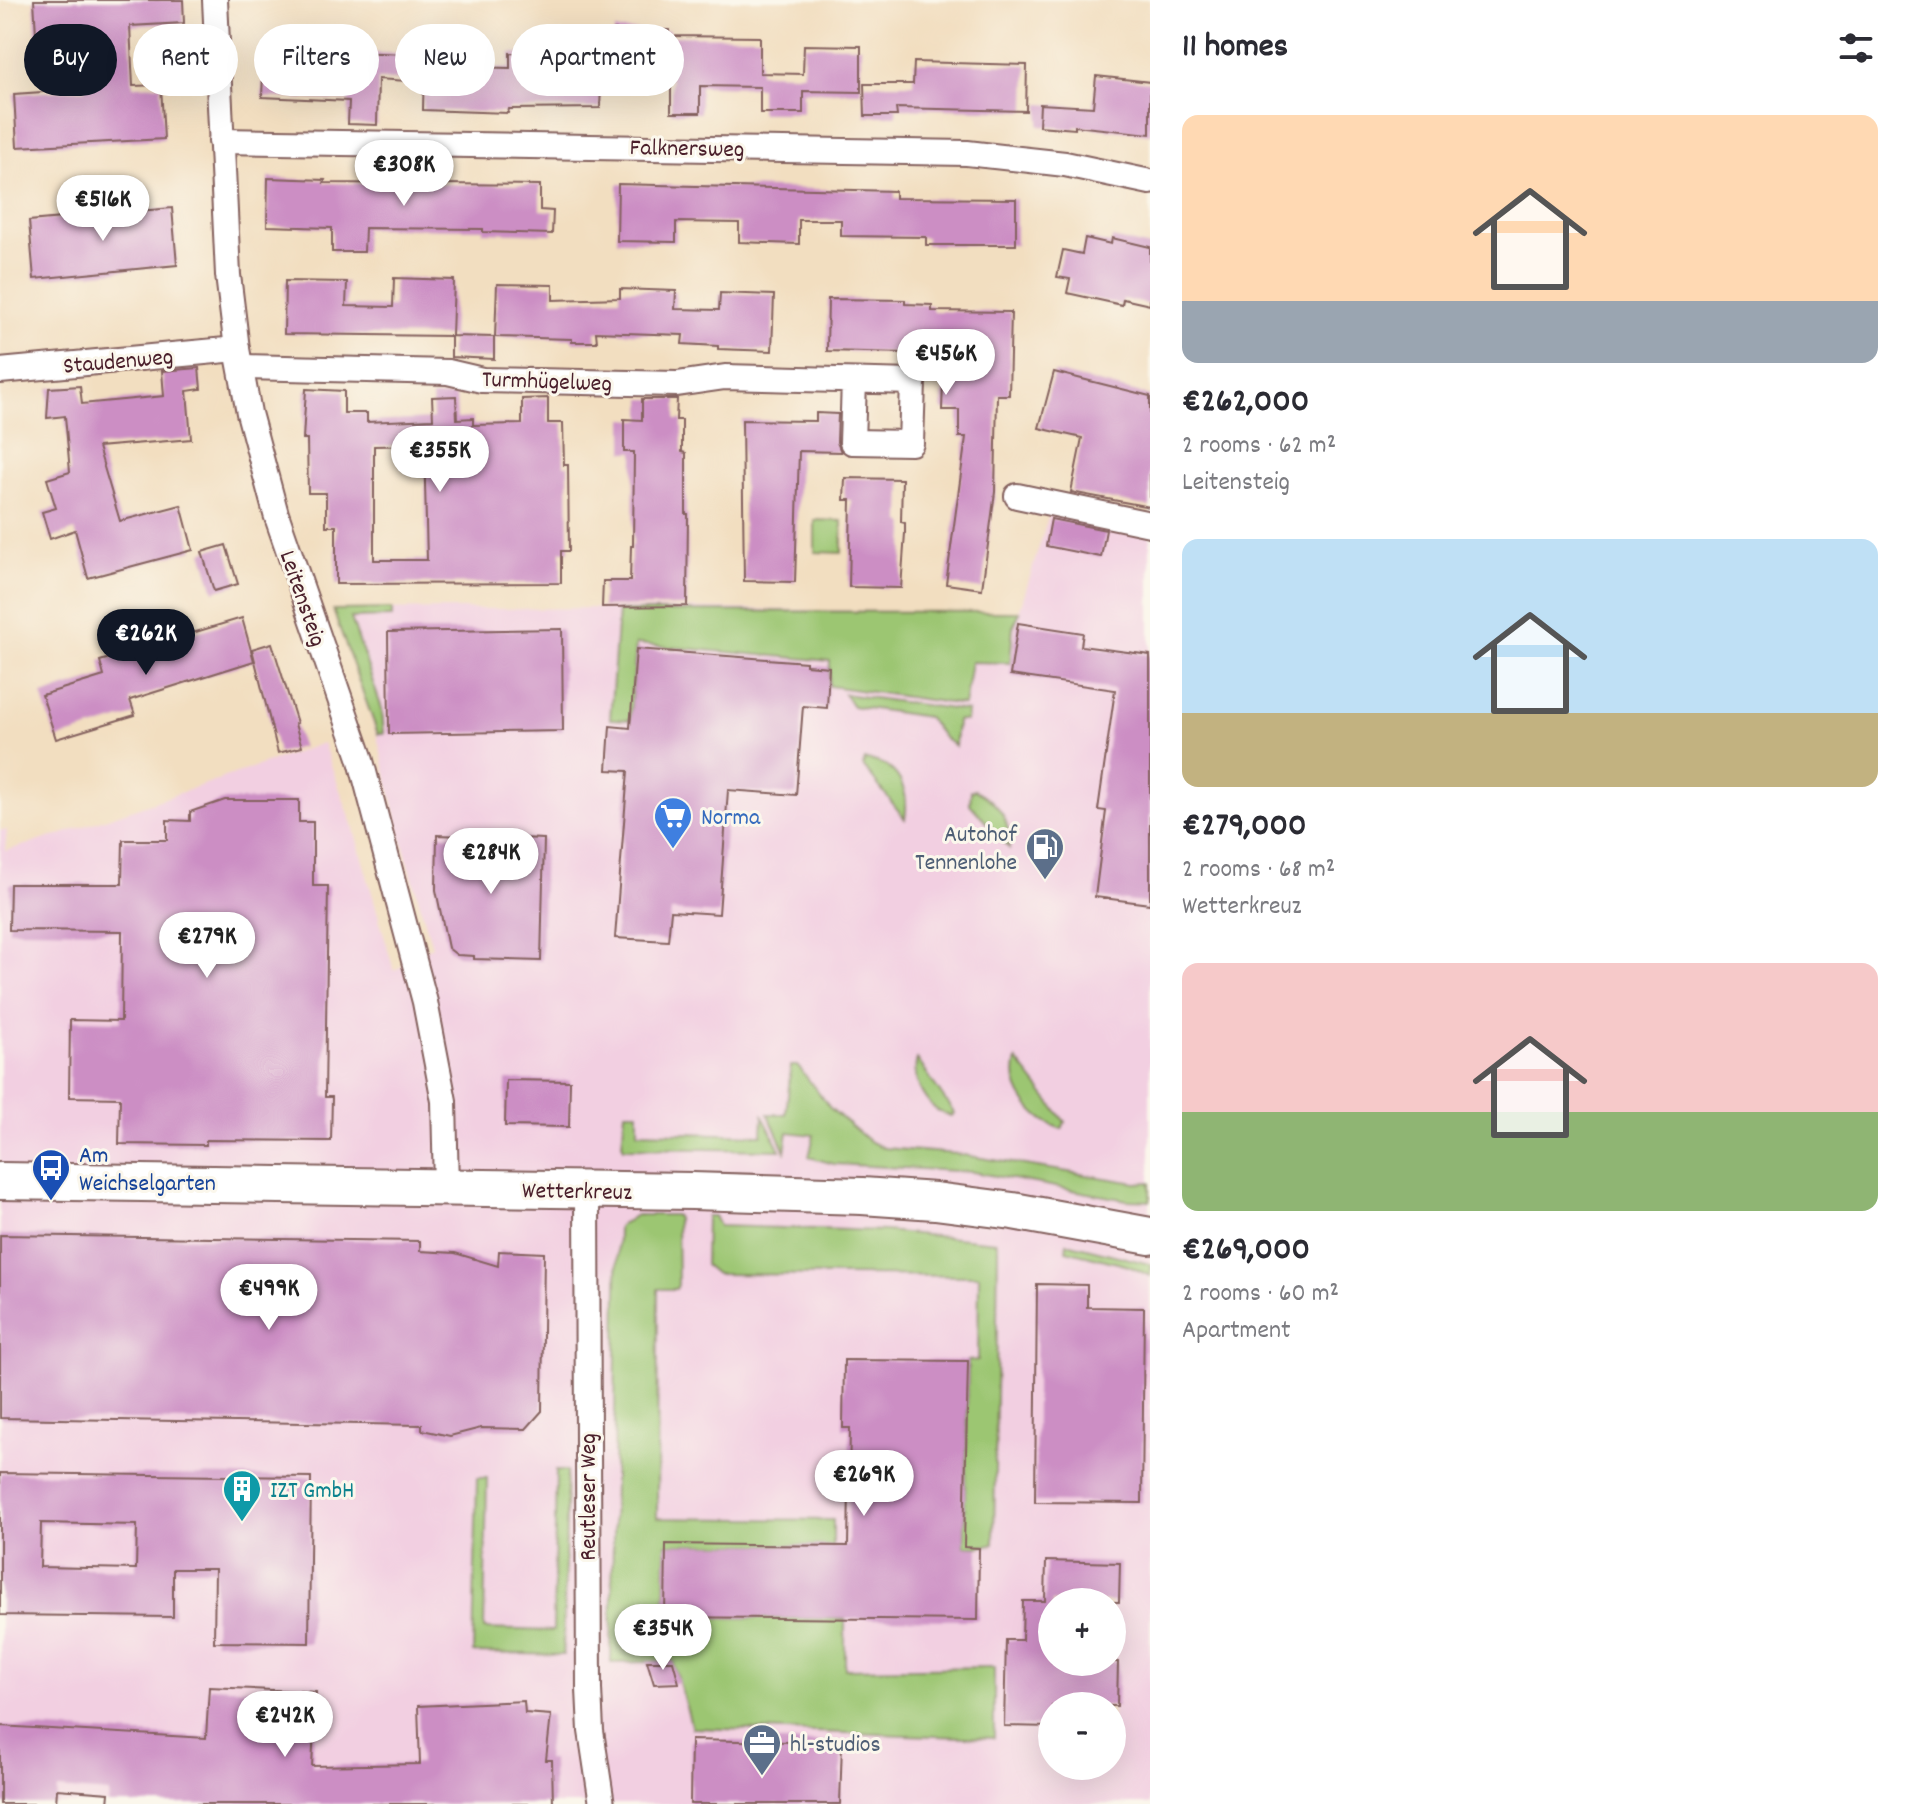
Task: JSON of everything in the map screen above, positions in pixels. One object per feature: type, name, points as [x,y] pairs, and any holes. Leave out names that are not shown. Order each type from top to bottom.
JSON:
[{"type":"street","name":"Leitensteig","points":[[215,0],[228,275],[239,358],[276,514],[360,757],[425,1002],[444,1101],[446,1187]]},
{"type":"street","name":"Falknersweg","points":[[221,141],[967,153],[1065,164],[1150,182]]},
{"type":"street","name":"Staudenweg","points":[[0,371],[239,358]]},
{"type":"street","name":"Turmhügelweg","points":[[239,358],[448,372],[482,380],[677,384],[725,377],[854,381]]},
{"type":"street","points":[[1017,496],[1150,524]]},
{"type":"street","name":"Wetterkreuz","points":[[0,1181],[846,1196],[935,1201],[1013,1211],[1150,1236]]},
{"type":"street","name":"Reutleser Weg","points":[[587,1190],[588,1675],[591,1731],[602,1804]]},
{"type":"shaded area","points":[[1049,515],[1150,536],[1150,1804],[0,1804],[0,830],[7,830],[5,851],[323,743],[353,826],[394,971],[432,946],[377,736],[333,610],[627,608],[1019,612]]},
{"type":"green space","points":[[815,520],[842,521],[842,553],[815,552]]},
{"type":"green space","points":[[392,609],[392,617],[351,618],[382,709],[384,734],[378,734],[333,610]]},
{"type":"green space","points":[[618,611],[1020,612],[1013,627],[1010,663],[971,662],[964,705],[829,686],[830,661],[636,644],[630,720],[610,719]]},
{"type":"green space","points":[[844,694],[967,711],[966,721],[957,720],[955,746],[927,717],[853,706]]},
{"type":"green space","points":[[865,760],[886,766],[899,779],[906,798],[905,819],[863,766]]},
{"type":"green space","points":[[975,790],[991,801],[1002,814],[1008,829],[1009,848],[970,804],[971,791]]},
{"type":"green space","points":[[917,1059],[954,1113],[952,1116],[935,1109],[923,1095],[916,1077]]},
{"type":"green space","points":[[1017,1060],[1065,1122],[1062,1129],[1042,1119],[1020,1093],[1015,1071]]},
{"type":"green space","points":[[791,1066],[798,1066],[830,1108],[869,1141],[884,1148],[957,1154],[1136,1183],[1150,1182],[1150,1201],[1127,1200],[973,1172],[834,1164],[809,1157],[814,1135],[788,1132],[785,1151],[768,1114],[786,1114]]},
{"type":"green space","points":[[625,1112],[638,1112],[638,1132],[762,1135],[763,1116],[780,1150],[624,1148]]},
{"type":"green space","points":[[636,1215],[675,1215],[677,1219],[678,1285],[676,1289],[658,1289],[657,1518],[833,1520],[833,1546],[666,1544],[665,1617],[845,1619],[845,1669],[994,1667],[994,1738],[692,1728],[673,1661],[611,1663],[618,1227]]},
{"type":"green space","points":[[706,1216],[714,1216],[719,1226],[885,1231],[996,1242],[994,1544],[964,1547],[968,1361],[978,1360],[979,1276],[716,1274],[705,1265]]},
{"type":"green space","points":[[1067,1243],[1150,1264],[1150,1276],[1129,1266],[1066,1250]]},
{"type":"green space","points":[[556,1471],[567,1471],[563,1655],[473,1653],[477,1478],[487,1478],[484,1629],[553,1631]]},
{"type":"building","points":[[34,0],[183,0],[184,23],[130,26],[133,96],[162,96],[164,139],[17,147],[14,94],[117,96],[117,24],[35,24]]},
{"type":"building","points":[[684,36],[760,37],[760,73],[803,74],[804,45],[861,46],[861,92],[803,91],[803,113],[760,113],[760,87],[700,86],[700,113],[671,113],[671,96],[684,96]]},
{"type":"building","points":[[379,53],[395,54],[395,80],[379,79]]},
{"type":"building","points":[[511,53],[511,96],[601,96],[600,108],[509,109],[508,113],[423,110],[423,96],[495,96],[495,68],[510,68]]},
{"type":"building","points":[[914,62],[1027,65],[1026,111],[896,108],[897,116],[865,116],[864,84],[913,84]]},
{"type":"building","points":[[1096,76],[1150,82],[1150,134],[1075,126],[1075,129],[1039,126],[1040,104],[1093,107]]},
{"type":"building","points":[[378,96],[377,125],[348,124],[349,101],[262,97]]},
{"type":"building","points":[[268,178],[325,180],[324,183],[540,185],[540,210],[553,211],[552,234],[483,232],[483,229],[365,228],[364,252],[332,252],[332,228],[267,226]]},
{"type":"building","points":[[618,184],[895,191],[895,198],[1016,199],[1016,245],[926,245],[926,237],[841,236],[841,220],[799,220],[799,244],[739,242],[739,223],[676,222],[676,242],[617,241]]},
{"type":"building","points":[[172,208],[177,265],[34,279],[29,221]]},
{"type":"building","points":[[1085,238],[1111,244],[1112,238],[1150,247],[1150,305],[1123,299],[1122,305],[1067,293],[1070,279],[1057,277],[1063,250],[1082,254]]},
{"type":"building","points":[[394,278],[454,280],[452,336],[494,337],[494,359],[451,357],[451,336],[284,334],[285,281],[347,282],[346,306],[393,307]]},
{"type":"building","points":[[497,284],[553,285],[553,300],[620,298],[620,289],[676,291],[675,309],[719,310],[720,293],[774,295],[772,351],[682,344],[683,335],[596,332],[597,342],[495,337]]},
{"type":"building","points":[[828,299],[905,300],[905,304],[932,305],[932,311],[1011,312],[1009,395],[997,395],[995,492],[982,589],[946,584],[966,437],[959,437],[959,410],[942,410],[944,354],[827,351]]},
{"type":"building","points":[[199,368],[201,389],[187,391],[191,439],[98,447],[120,521],[181,505],[193,550],[88,578],[75,530],[50,539],[42,512],[56,508],[47,479],[70,472],[65,416],[47,418],[49,388],[80,386],[82,404],[164,396],[162,371]]},
{"type":"building","points":[[1054,372],[1150,396],[1150,507],[1071,492],[1082,438],[1039,428]]},
{"type":"building","points":[[306,389],[344,391],[344,413],[367,413],[367,422],[433,419],[432,397],[456,396],[457,419],[473,418],[473,425],[522,424],[522,399],[548,398],[548,423],[563,423],[564,465],[568,465],[569,551],[561,551],[561,583],[336,584],[336,526],[326,526],[326,493],[308,493],[307,439],[303,439]],"holes":[[[424,445],[427,560],[374,560],[374,446]]]},
{"type":"building","points":[[642,399],[677,399],[676,420],[682,420],[688,514],[687,606],[602,607],[603,581],[630,581],[634,452],[624,452],[624,419],[642,420]]},
{"type":"building","points":[[816,413],[838,414],[837,442],[841,452],[799,451],[795,582],[744,581],[742,420],[816,421]]},
{"type":"building","points":[[845,478],[902,479],[901,522],[905,523],[905,533],[901,588],[849,587],[851,500],[844,500]]},
{"type":"building","points":[[1051,519],[1106,530],[1101,557],[1046,546]]},
{"type":"building","points":[[226,545],[238,584],[214,591],[202,552]]},
{"type":"building","points":[[242,618],[254,661],[130,700],[135,715],[56,739],[42,695],[104,676],[100,661]]},
{"type":"building","points":[[1018,623],[1083,633],[1081,646],[1150,655],[1150,904],[1095,897],[1106,811],[1098,810],[1115,690],[1010,675]]},
{"type":"building","points":[[562,629],[563,731],[389,734],[388,632]]},
{"type":"building","points":[[272,643],[302,747],[278,753],[252,649]]},
{"type":"building","name":"Norma","points":[[636,649],[806,662],[806,665],[829,667],[827,708],[803,706],[796,795],[728,790],[719,914],[671,911],[668,941],[615,938],[628,771],[607,770],[610,726],[630,728]]},
{"type":"building","points":[[225,800],[299,800],[299,822],[313,822],[313,886],[328,886],[325,1097],[332,1097],[331,1141],[206,1140],[206,1145],[119,1144],[120,1098],[69,1097],[70,1020],[121,1021],[122,931],[9,930],[10,884],[122,884],[123,840],[167,840],[167,820],[190,821],[190,812]]},
{"type":"building","points":[[437,835],[544,839],[541,961],[474,959],[474,956],[457,955],[448,948],[436,890]]},
{"type":"building","points":[[506,1080],[570,1081],[569,1127],[505,1126]]},
{"type":"building","points":[[0,1235],[420,1241],[420,1251],[455,1253],[498,1266],[499,1251],[544,1253],[542,1411],[526,1429],[481,1428],[450,1436],[422,1430],[422,1425],[0,1418]]},
{"type":"building","points":[[1037,1284],[1087,1285],[1087,1307],[1144,1308],[1142,1503],[1035,1502]]},
{"type":"building","points":[[844,1360],[968,1361],[964,1547],[979,1548],[978,1620],[665,1617],[666,1544],[848,1546],[850,1428],[843,1428]]},
{"type":"building","points":[[0,1473],[311,1477],[309,1643],[214,1642],[215,1569],[173,1569],[173,1617],[0,1615]],"holes":[[[41,1523],[137,1525],[136,1569],[40,1567]]]},
{"type":"building","points":[[1046,1561],[1120,1563],[1119,1588],[1045,1588]]},
{"type":"building","points":[[1023,1601],[1038,1601],[1038,1676],[1118,1676],[1117,1692],[1038,1692],[1038,1727],[1004,1726],[1006,1640],[1022,1640]]},
{"type":"building","points":[[647,1661],[673,1661],[679,1683],[654,1684]]},
{"type":"building","points":[[209,1687],[316,1692],[312,1766],[420,1764],[418,1706],[524,1701],[525,1713],[551,1715],[546,1760],[552,1760],[553,1804],[108,1804],[109,1793],[57,1789],[56,1804],[0,1804],[0,1726],[206,1738]]},
{"type":"building","points":[[691,1740],[842,1743],[840,1804],[690,1804]]},
{"type":"place","name":"Norma","points":[[673,850]]},
{"type":"place","name":"Autohof Tennenlohe","points":[[1045,881]]},
{"type":"place","name":"Am Weichselgarten","points":[[51,1202]]},
{"type":"place","name":"IZT GmbH","points":[[242,1523]]},
{"type":"place","name":"hl-studios","points":[[762,1777]]}]
